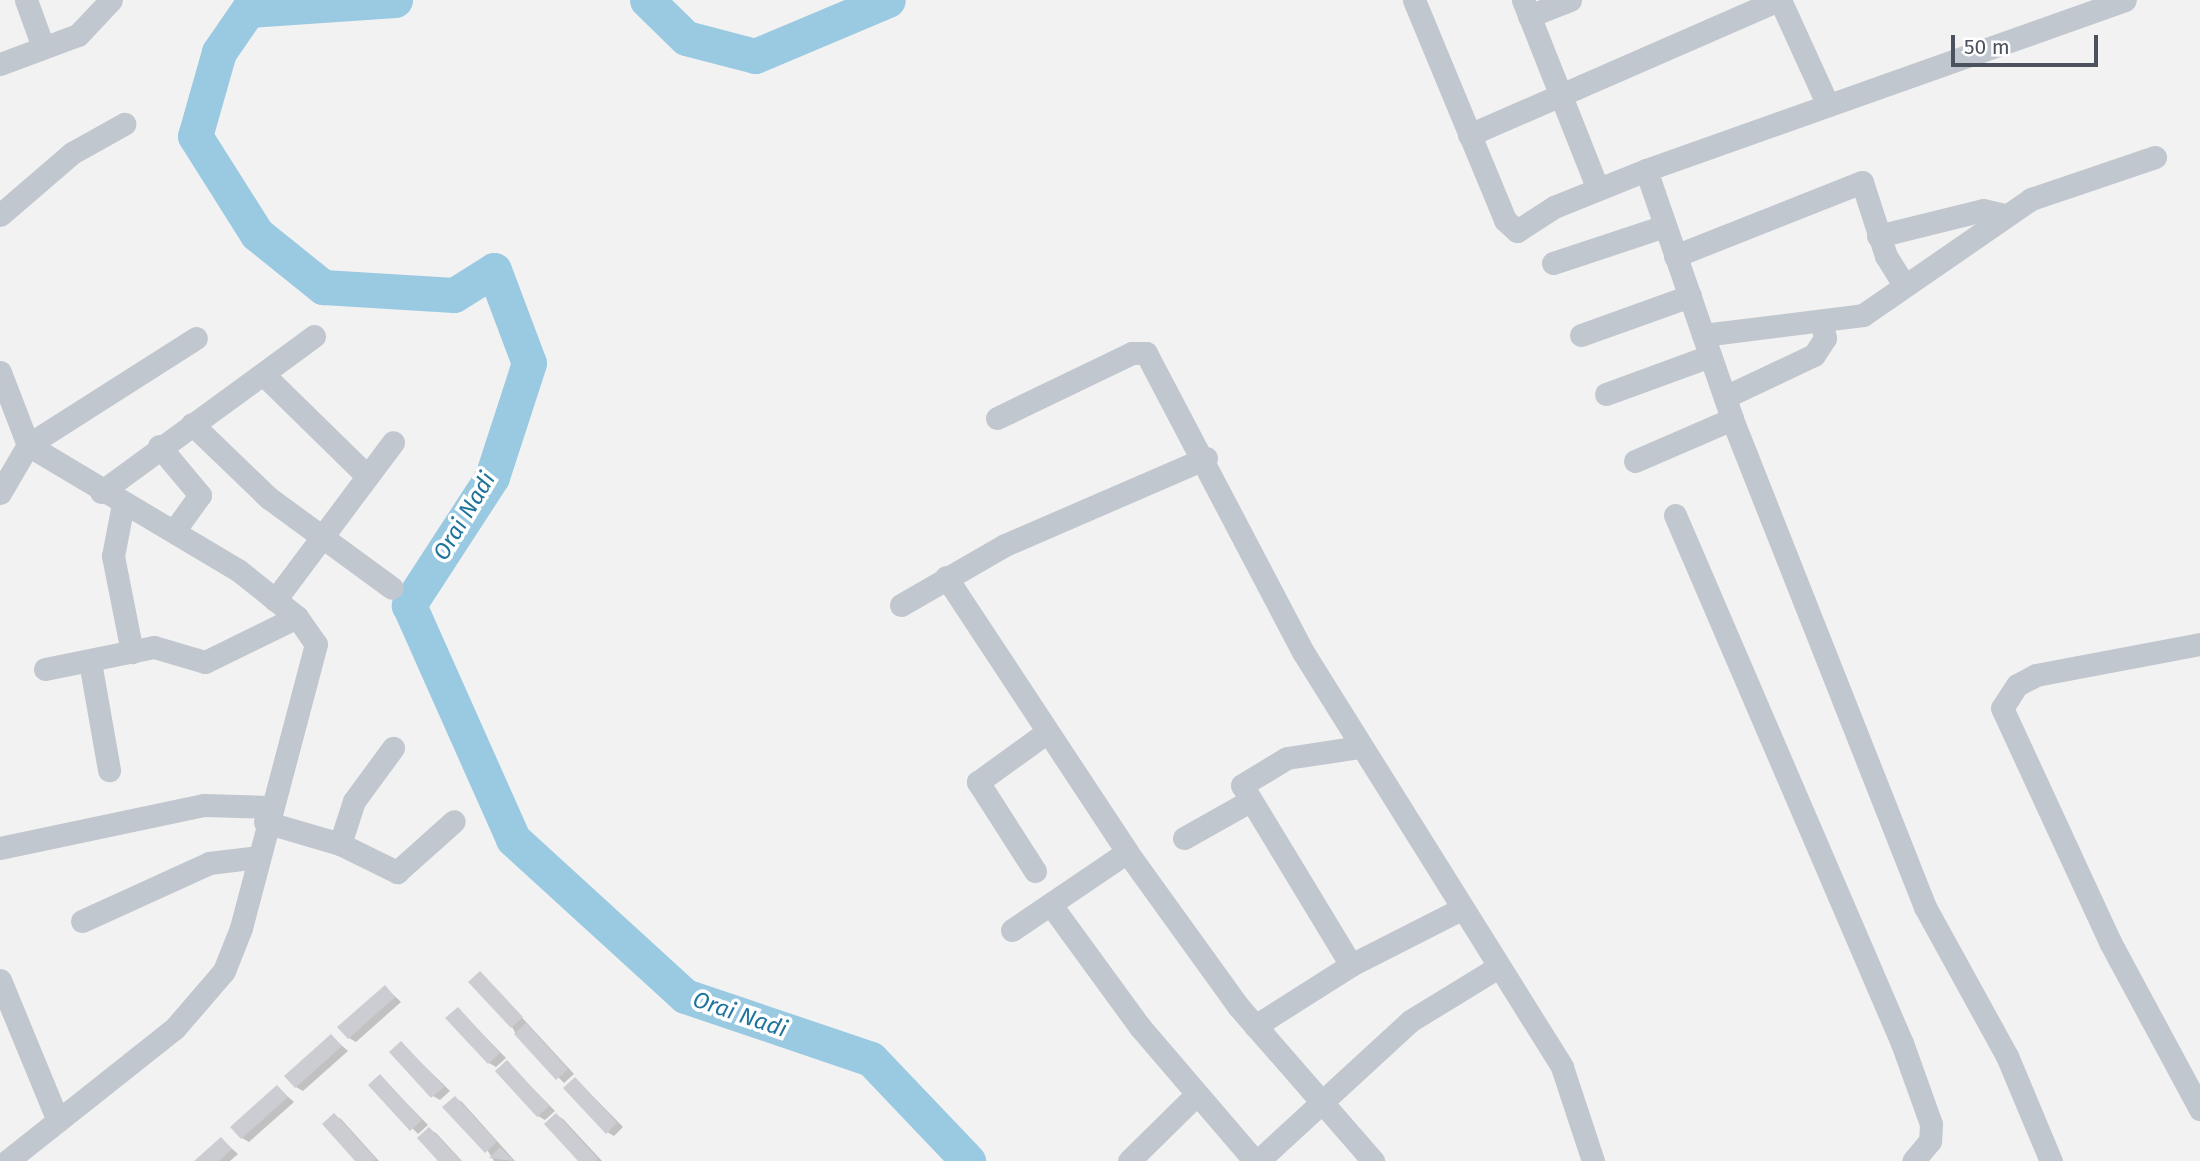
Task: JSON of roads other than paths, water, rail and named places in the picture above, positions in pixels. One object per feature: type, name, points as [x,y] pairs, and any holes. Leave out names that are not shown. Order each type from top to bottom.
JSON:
[{"type":"street","points":[[26,0],[43,47]]},
{"type":"street","points":[[0,64],[89,28],[111,0]]},
{"type":"street","points":[[1414,0],[1505,220],[1517,231],[1598,189],[1646,170],[1826,103],[2125,0]]},
{"type":"street","points":[[1570,0],[1526,8],[1598,189]]},
{"type":"street","points":[[1469,135],[1560,93],[1779,0],[1826,103]]},
{"type":"street","points":[[0,215],[72,153],[124,124]]},
{"type":"street","points":[[1606,394],[1707,345],[1863,315],[2004,215],[2048,191],[2155,157]]},
{"type":"street","points":[[1646,170],[1732,419],[1925,907],[2007,1056],[2051,1161]]},
{"type":"street","points":[[1675,256],[1854,181],[1866,185],[1878,236],[1904,285]]},
{"type":"street","points":[[1878,236],[1983,210],[2004,215]]},
{"type":"street","points":[[1553,263],[1665,226]]},
{"type":"street","points":[[1581,335],[1690,296]]},
{"type":"street","points":[[1725,397],[1814,355],[1825,338],[1822,324]]},
{"type":"street","points":[[101,492],[159,446],[264,375],[314,336]]},
{"type":"street","points":[[0,492],[28,445],[196,338]]},
{"type":"street","points":[[997,418],[1139,351],[1154,363],[1206,458],[1303,652],[1562,1067],[1593,1161]]},
{"type":"street","points":[[0,372],[4,398],[28,445],[101,492],[174,531],[275,600],[310,631],[314,657],[267,814],[241,928],[207,997],[7,1161]]},
{"type":"street","points":[[264,375],[367,476]]},
{"type":"street","points":[[1635,461],[1732,419]]},
{"type":"street","points":[[192,424],[320,539],[392,587]]},
{"type":"street","points":[[275,600],[393,442]]},
{"type":"street","points":[[159,446],[200,495],[174,531]]},
{"type":"street","points":[[901,605],[1005,545],[1206,458]]},
{"type":"street","points":[[123,504],[113,556],[132,652]]},
{"type":"street","points":[[1675,515],[1902,1043],[1931,1124],[1930,1141],[1913,1161]]},
{"type":"street","points":[[946,577],[1127,852],[1255,1027],[1318,1103],[1373,1161]]},
{"type":"street","points":[[45,669],[90,663],[132,652],[167,649],[187,661],[205,662],[297,617]]},
{"type":"street","points":[[2200,645],[2036,674],[2017,685],[2002,708],[2110,943],[2200,1109]]},
{"type":"street","points":[[90,663],[109,770]]},
{"type":"street","points":[[1035,871],[978,782],[1047,732]]},
{"type":"street","points":[[1351,965],[1242,785],[1247,779],[1287,758],[1360,747]]},
{"type":"street","points":[[340,845],[354,801],[393,748]]},
{"type":"street","points":[[1184,838],[1250,801]]},
{"type":"street","points":[[0,848],[204,805],[267,814],[397,872],[454,821]]},
{"type":"street","points":[[1012,930],[1127,852]]},
{"type":"street","points":[[82,921],[209,863],[258,857]]},
{"type":"street","points":[[1051,905],[1196,1095],[1256,1161],[1410,1021],[1498,967]]},
{"type":"street","points":[[1255,1027],[1351,965],[1461,909]]},
{"type":"street","points":[[0,980],[58,1121]]},
{"type":"street","points":[[1129,1161],[1196,1095]]},
{"type":"waterway","name":"Orai Nadi","points":[[395,0],[248,10],[219,52],[195,136],[257,234],[323,287],[454,295],[494,270],[529,363],[492,477],[409,605],[513,839],[685,996],[871,1059],[968,1161]]},
{"type":"waterway","name":"Orai Nadi","points":[[647,0],[686,38],[755,56],[888,0]]}]
